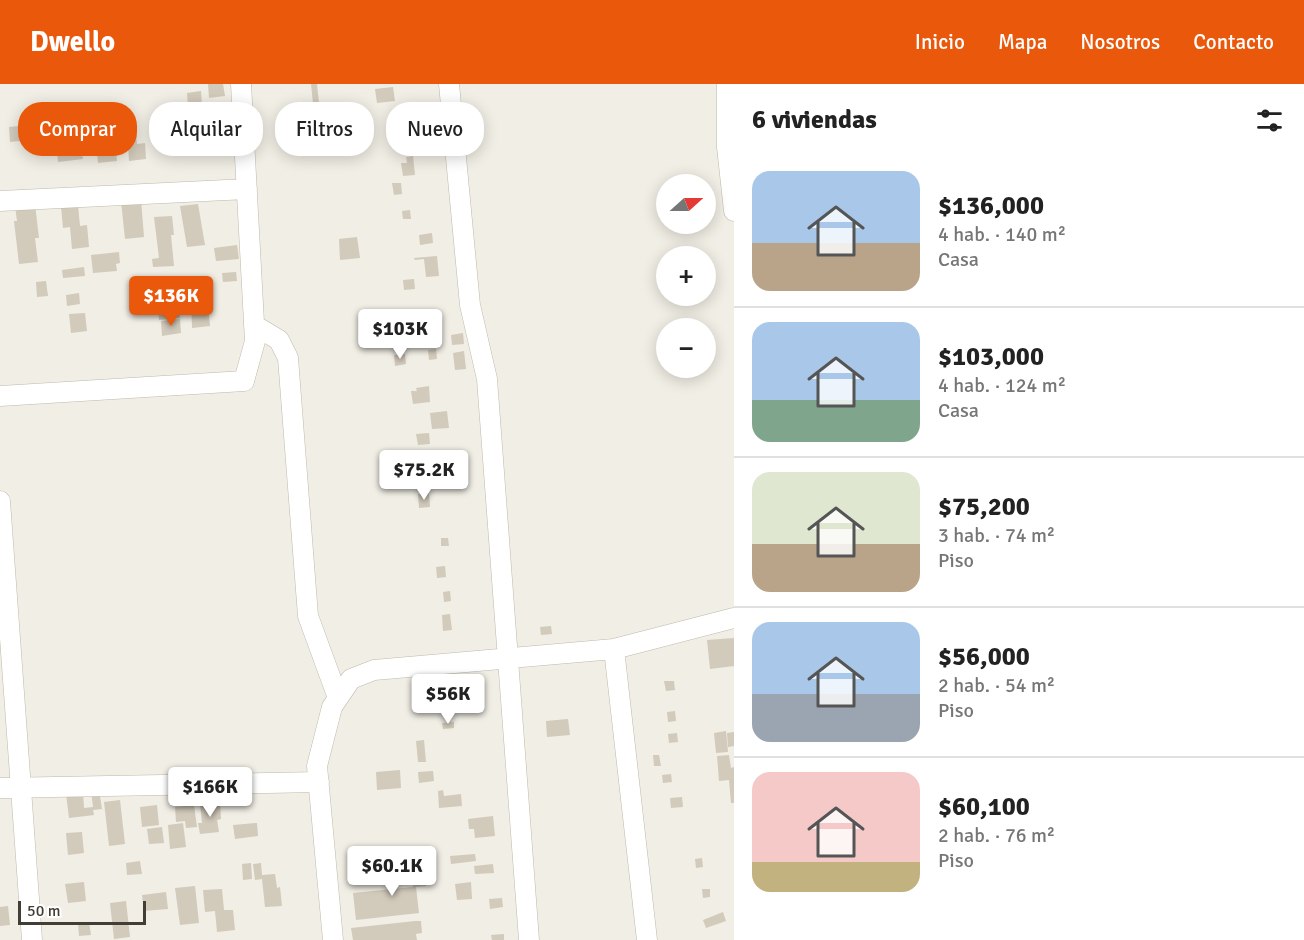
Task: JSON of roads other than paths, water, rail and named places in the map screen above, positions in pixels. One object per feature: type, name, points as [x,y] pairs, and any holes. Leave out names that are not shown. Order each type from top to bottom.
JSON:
[{"type":"street","points":[[0,396],[244,381],[255,341],[241,84]]},
{"type":"street","points":[[449,84],[470,305],[487,378],[529,940]]},
{"type":"street","points":[[727,84],[727,147],[734,211]]},
{"type":"street","points":[[0,201],[247,189]]},
{"type":"street","points":[[254,325],[279,340],[288,358],[308,616],[338,698]]},
{"type":"street","points":[[0,501],[4,592],[23,789],[32,940]]},
{"type":"street","points":[[333,940],[317,766],[332,707],[351,679],[374,670],[614,649],[734,618]]},
{"type":"street","points":[[614,649],[647,940]]},
{"type":"street","points":[[0,788],[319,782]]}]
